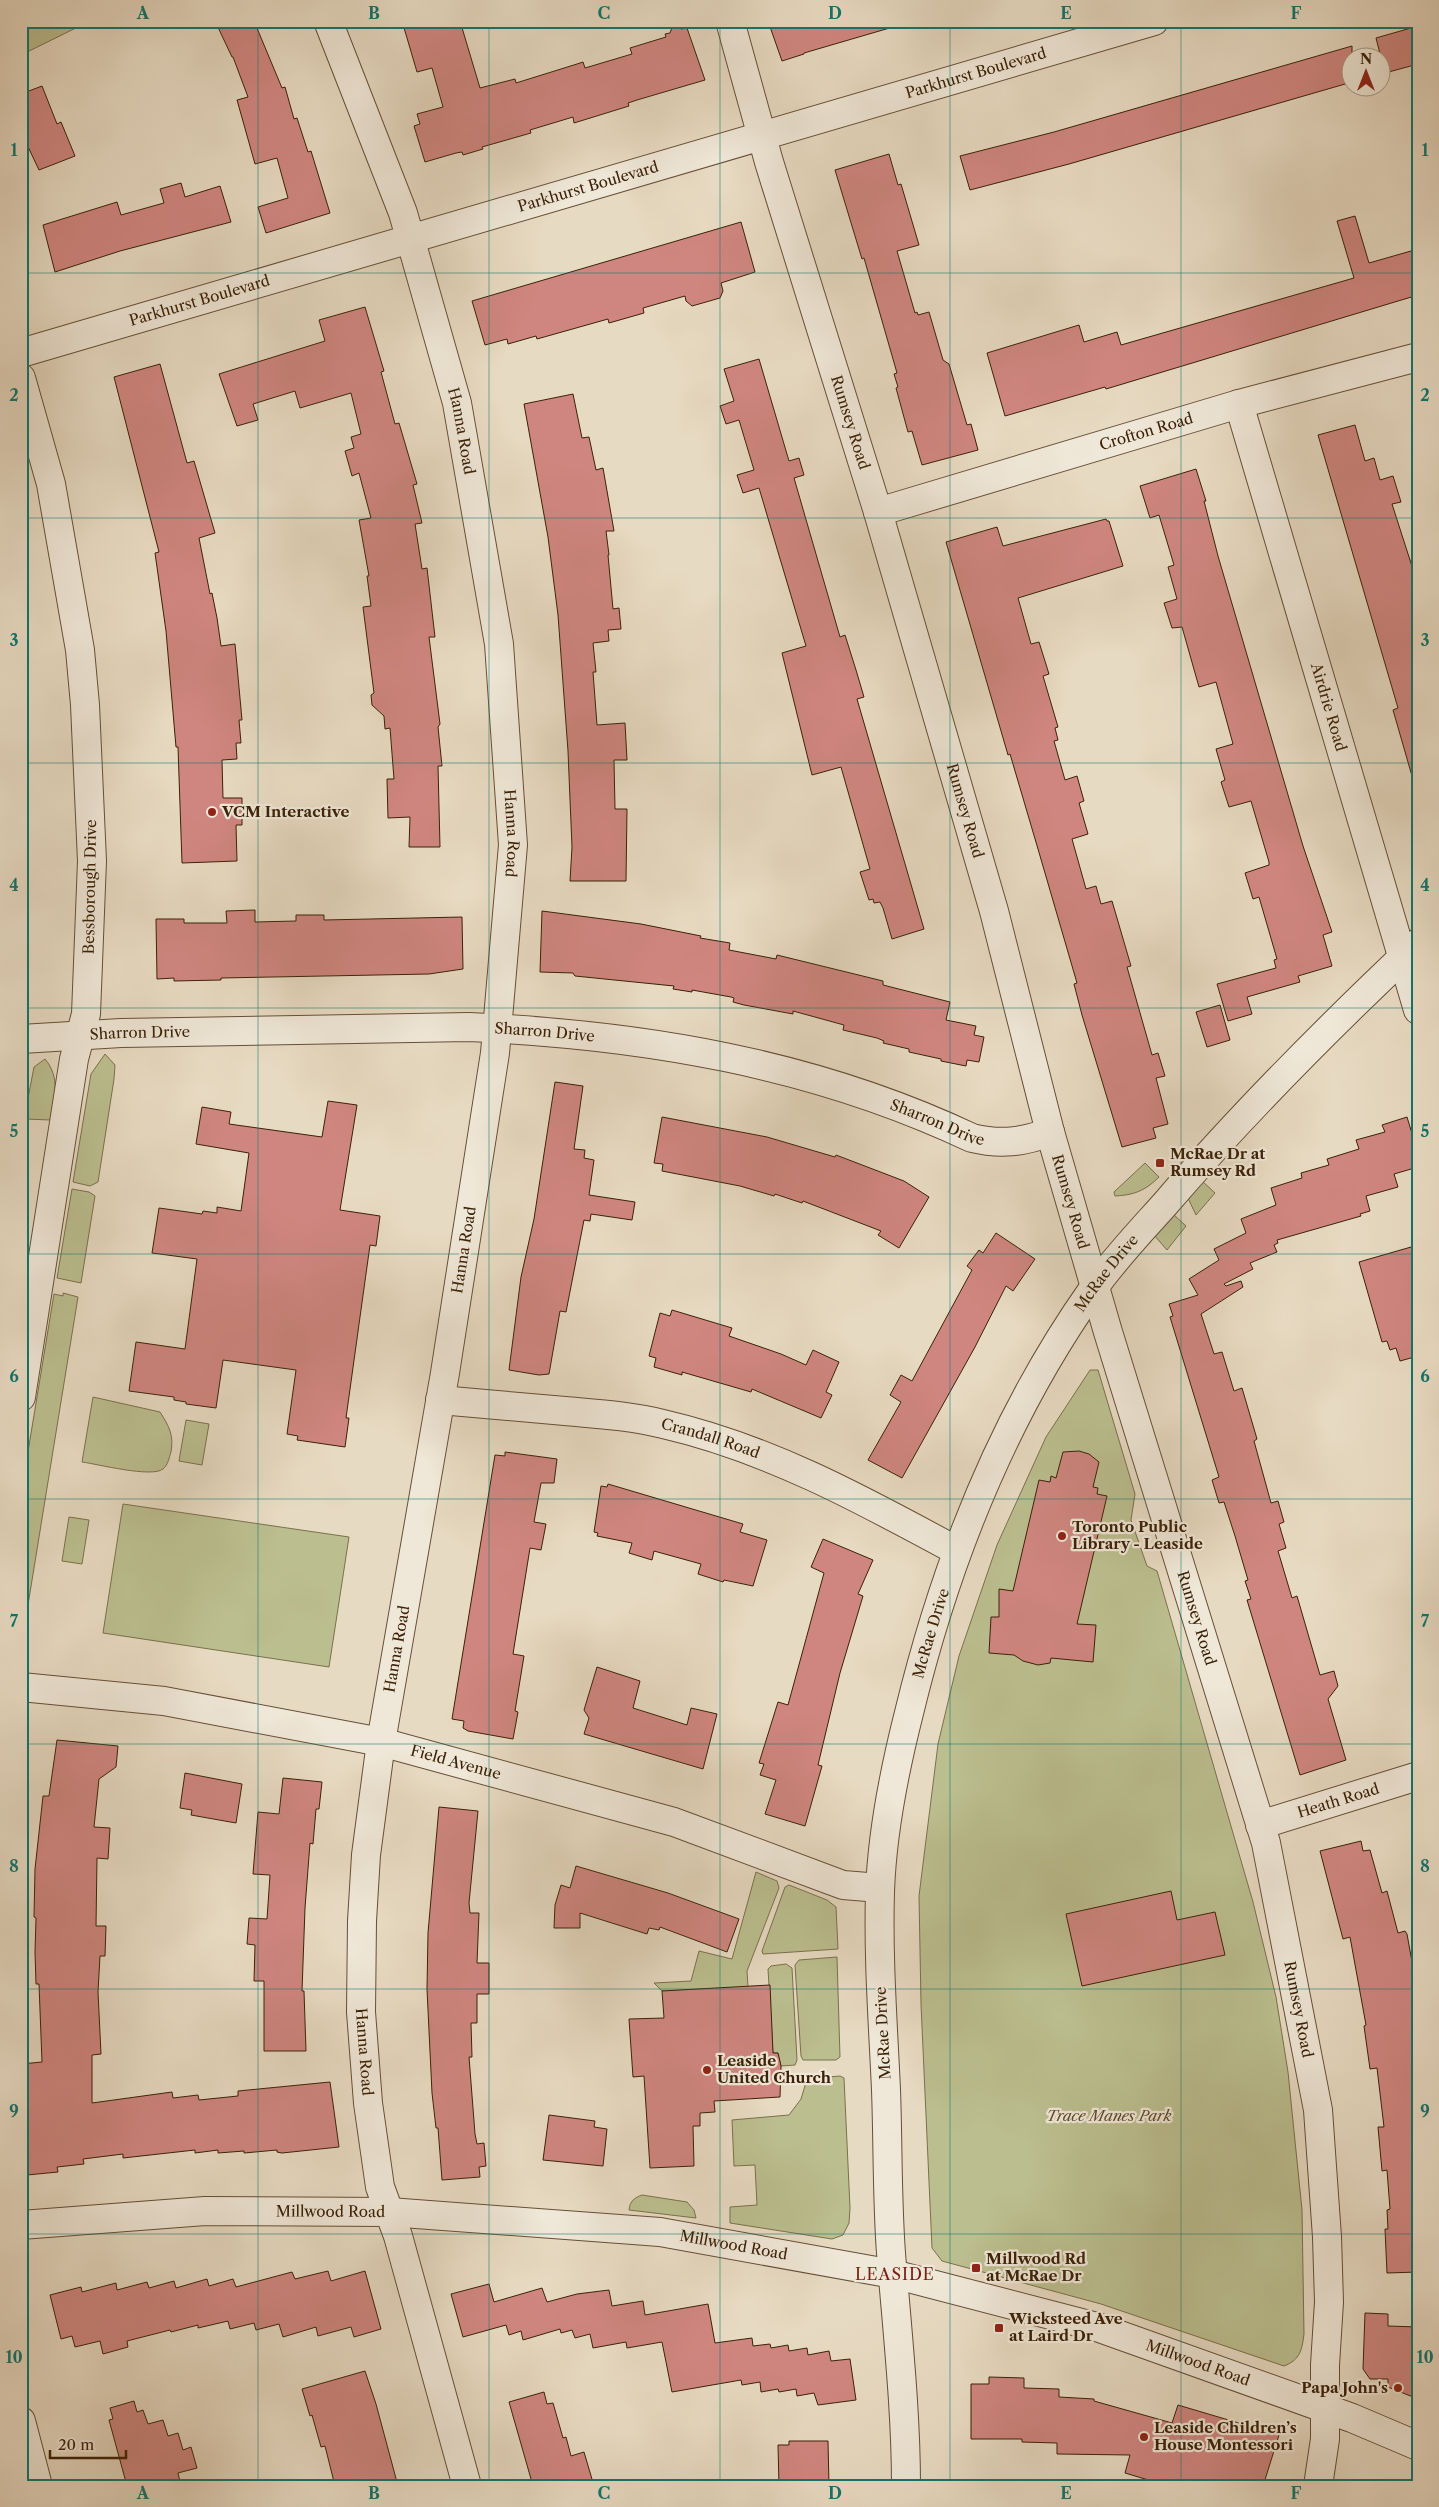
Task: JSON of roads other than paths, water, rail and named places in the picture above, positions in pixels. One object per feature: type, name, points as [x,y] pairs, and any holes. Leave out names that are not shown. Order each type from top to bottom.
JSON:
[{"type":"street","name":"Hanna Road","points":[[328,21],[411,238],[458,403],[499,644],[512,845],[498,1028],[440,1400],[381,1742],[366,1855],[361,2012],[368,2103],[380,2187],[401,2245],[467,2486]]},
{"type":"street","name":"Rumsey Road","points":[[730,21],[761,136],[878,512],[994,911],[1050,1132],[1095,1286],[1266,1843],[1318,2110],[1327,2237],[1329,2302],[1325,2365],[1326,2409],[1324,2452],[1318,2486]]},
{"type":"street","name":"Parkhurst Boulevard","points":[[21,353],[1154,21]]},
{"type":"street","name":"Crofton Road","points":[[878,512],[1239,404],[1418,357]]},
{"type":"street","name":"Bessborough Drive","points":[[21,378],[52,484],[80,650],[85,705],[92,861],[86,1014],[74,1059],[21,1397]]},
{"type":"street","name":"Airdrie Road","points":[[1239,404],[1410,951],[1418,1010]]},
{"type":"street","name":"McRae Drive","points":[[906,2486],[893,2274],[880,2005],[880,1888],[886,1825],[898,1759],[933,1620],[957,1551],[996,1461],[1045,1361],[1095,1286],[1222,1138],[1410,951]]},
{"type":"street","name":"Sharron Drive","points":[[21,1039],[81,1035],[498,1028],[651,1042],[750,1061],[863,1094],[972,1138],[989,1142],[1021,1141],[1050,1132]]},
{"type":"street","name":"Crandall Road","points":[[440,1400],[614,1416],[661,1424],[706,1435],[791,1467],[847,1492],[957,1551]]},
{"type":"street","name":"Field Avenue","points":[[21,1687],[164,1701],[381,1742],[674,1822],[843,1884],[880,1888]]},
{"type":"street","name":"Heath Road","points":[[1260,1825],[1418,1776]]},
{"type":"street","name":"Millwood Road","points":[[21,2225],[205,2211],[389,2212],[660,2232],[893,2274],[1097,2327],[1326,2409],[1418,2446]]},
{"type":"street","points":[[21,2421],[38,2486]]},
{"type":"place","name":"VCM Interactive","points":[[212,812]]},
{"type":"place","name":"McRae Dr at Rumsey Rd","points":[[1160,1163]]},
{"type":"place","name":"Toronto Public Library - Leaside","points":[[1062,1536]]},
{"type":"place","name":"Leaside United Church","points":[[707,2070]]},
{"type":"place","name":"Millwood Rd at McRae Dr","points":[[976,2268]]},
{"type":"place","name":"Wicksteed Ave at Laird Dr","points":[[999,2328]]},
{"type":"place","name":"Papa John's","points":[[1398,2388]]},
{"type":"place","name":"Leaside Children’s House Montessori","points":[[1144,2437]]},
{"type":"district","name":"LEASIDE","points":[[895,2274]]},
{"type":"park label","name":"Trace Manes Park","points":[[1109,2116]]}]
